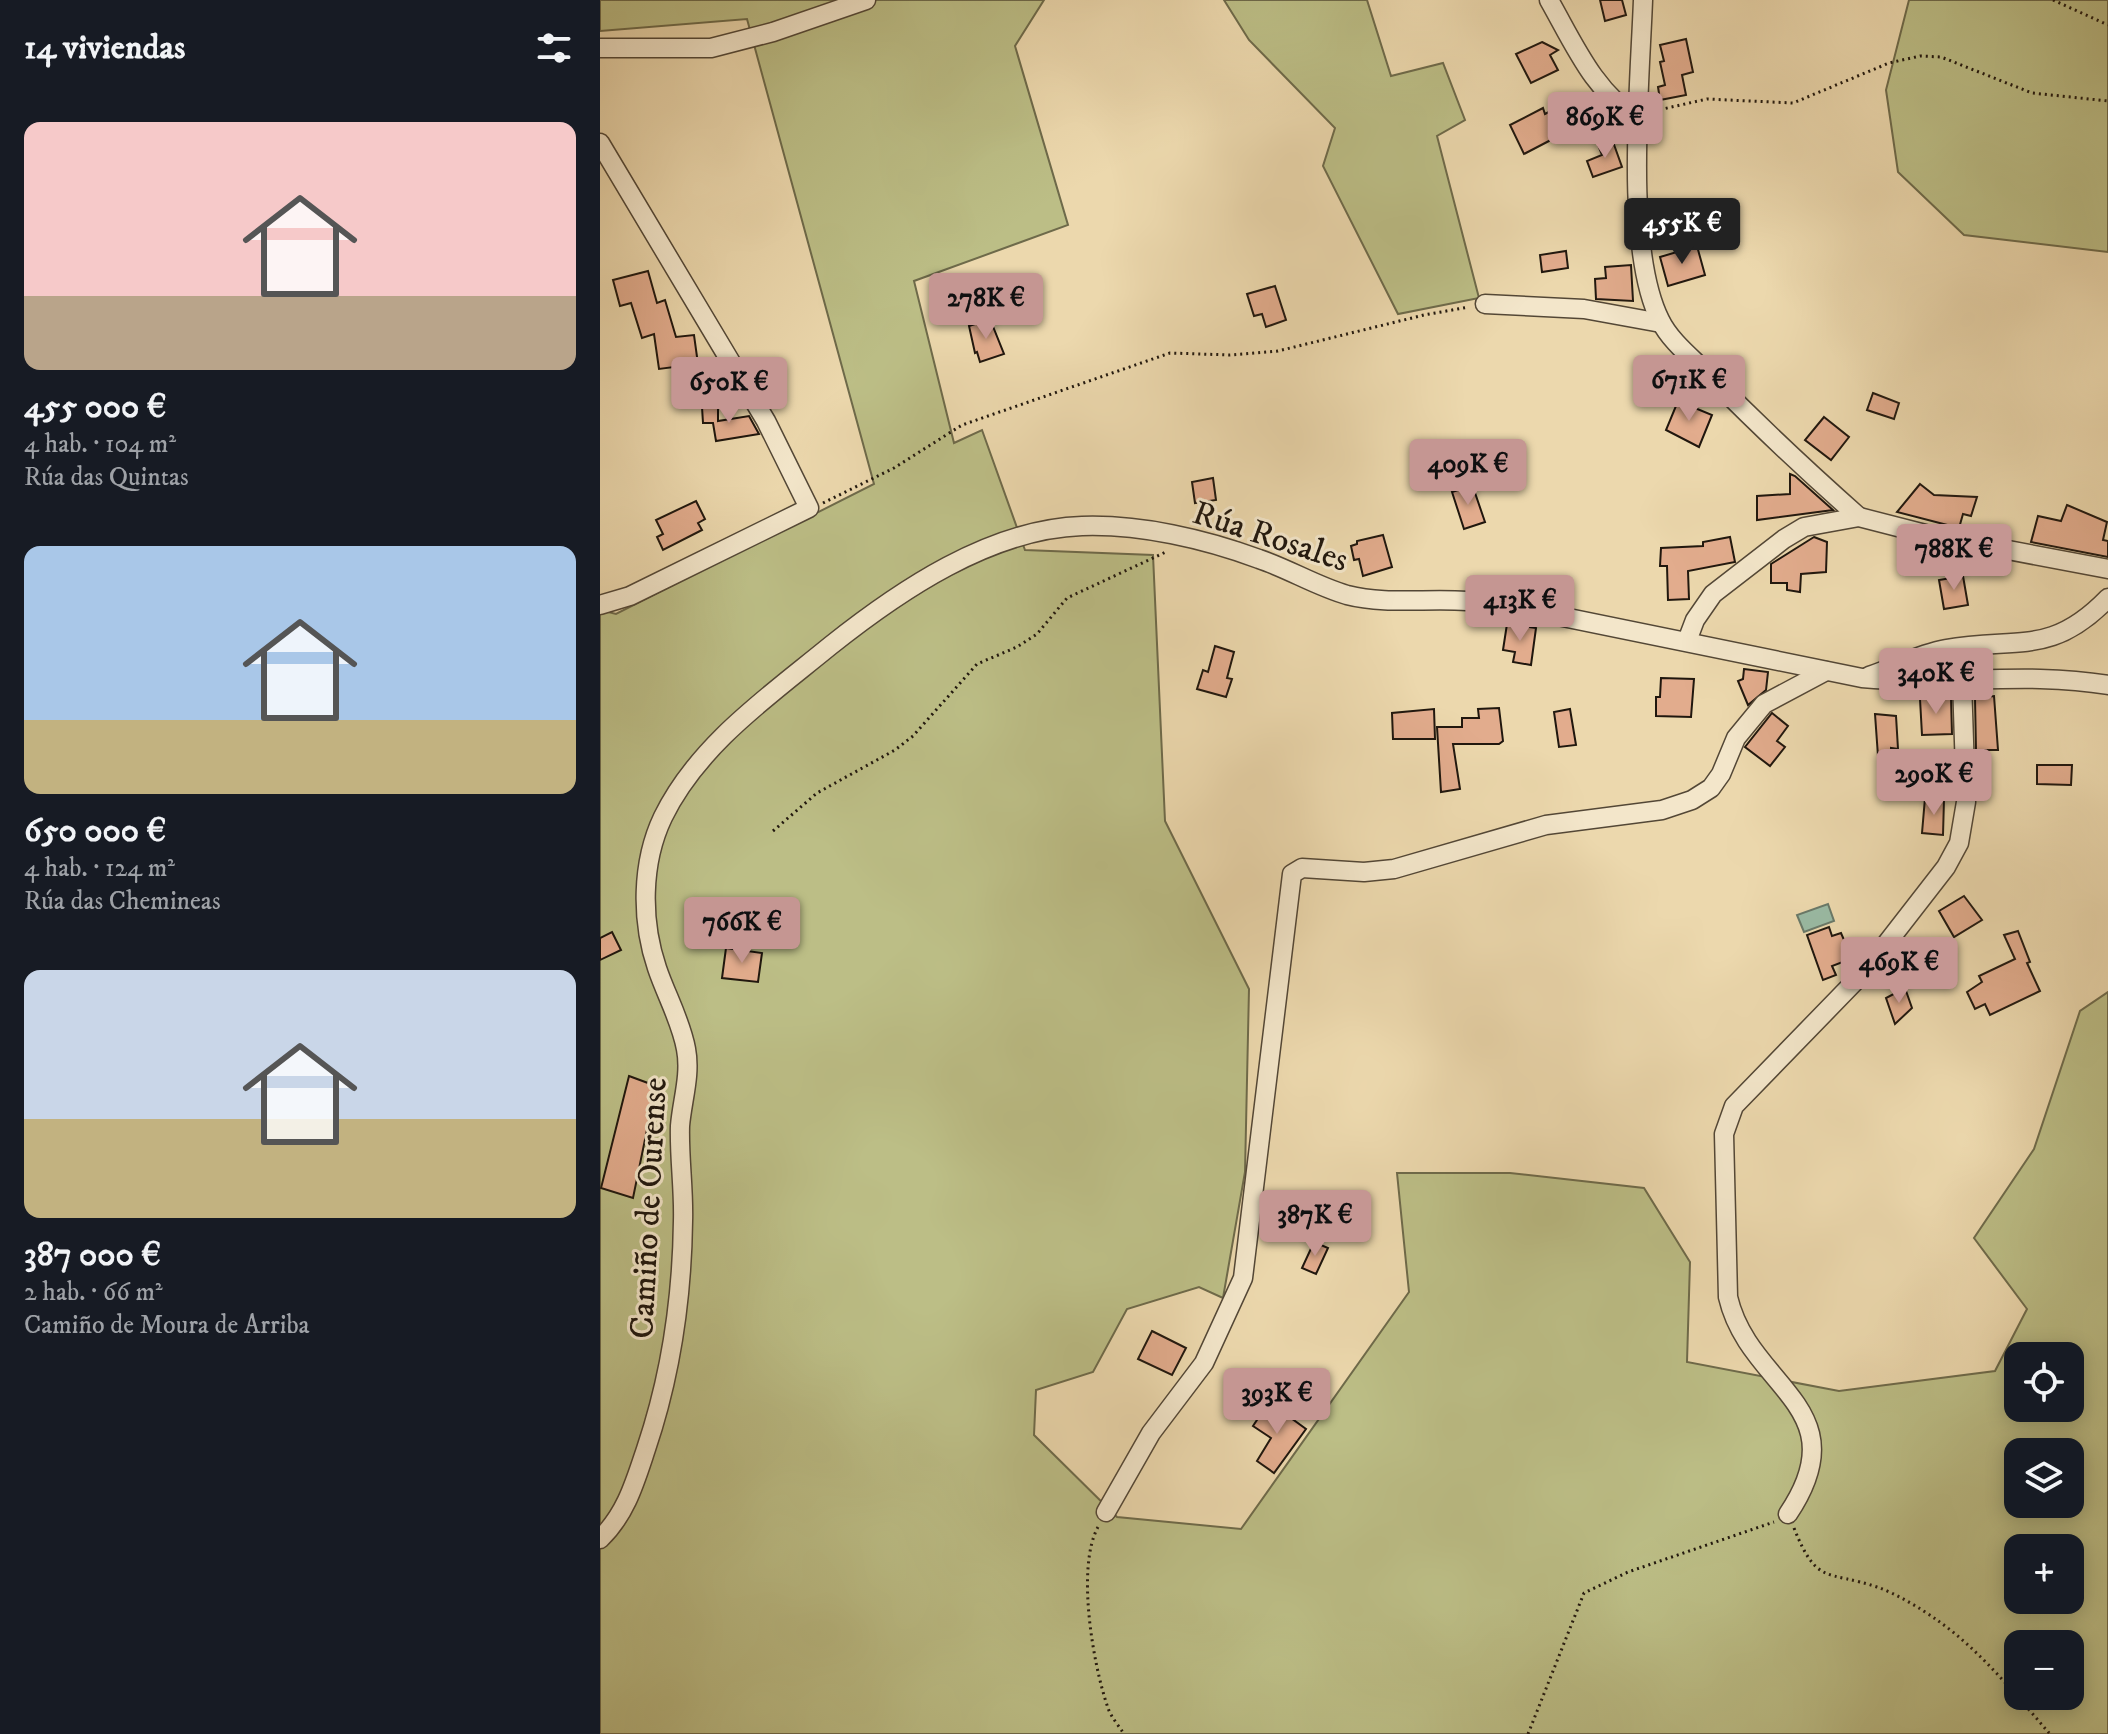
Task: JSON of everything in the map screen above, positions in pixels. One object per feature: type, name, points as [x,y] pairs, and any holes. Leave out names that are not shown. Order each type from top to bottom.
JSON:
[{"type":"street","points":[[600,48],[711,48],[773,32],[866,0]]},
{"type":"street","points":[[1549,0],[1598,85],[1615,105],[1639,117]]},
{"type":"street","points":[[1643,0],[1639,117],[1641,240],[1645,273],[1661,323],[1731,398],[1811,476],[1859,517]]},
{"type":"street","points":[[600,143],[766,421],[809,508],[630,596],[600,605]]},
{"type":"street","points":[[1485,304],[1584,309],[1661,323]]},
{"type":"street","points":[[1687,641],[1695,620],[1713,594],[1784,539],[1804,527],[1859,517],[1929,535],[2108,569]]},
{"type":"street","name":"Rúa Rosales","points":[[656,965],[648,933],[646,896],[649,858],[663,818],[692,772],[739,720],[843,636],[921,583],[1006,542],[1045,530],[1083,526],[1125,528],[1186,539],[1261,559],[1347,595],[1379,600],[1466,600],[1509,606],[1862,678],[2040,680],[2108,685]]},
{"type":"street","points":[[1862,678],[1946,649],[2018,645],[2045,639],[2083,621],[2108,598]]},
{"type":"street","points":[[1106,1512],[1151,1433],[1204,1363],[1243,1278],[1292,874],[1302,868],[1364,872],[1394,869],[1546,825],[1662,810],[1692,800],[1711,788],[1721,774],[1736,738],[1764,704],[1826,671]]},
{"type":"street","points":[[1788,1514],[1810,1474],[1814,1450],[1809,1424],[1798,1405],[1746,1342],[1733,1320],[1728,1297],[1724,1134],[1734,1106],[1866,970],[1908,920],[1953,855],[1959,843],[1966,802],[1962,681]]},
{"type":"street","name":"Camiño de Ourense","points":[[600,1539],[612,1528],[630,1498],[664,1394],[678,1309],[683,1222],[680,1128],[688,1067],[679,1026],[656,965]]},
{"type":"path","points":[[2053,0],[2108,25]]},
{"type":"path","points":[[1639,117],[1707,99],[1793,103],[1889,63],[1920,56],[1941,57],[2032,93],[2108,101]]},
{"type":"path","points":[[809,508],[831,501],[894,468],[962,425],[1170,353],[1230,355],[1278,351],[1424,315],[1485,304]]},
{"type":"path","points":[[773,831],[817,793],[904,743],[977,664],[1017,647],[1037,634],[1067,598],[1160,556],[1186,539]]},
{"type":"path","points":[[1106,1512],[1091,1539],[1088,1622],[1108,1711],[1124,1734]]},
{"type":"path","points":[[1528,1734],[1584,1593],[1628,1572],[1767,1525],[1788,1514],[1811,1564],[1822,1574],[1879,1588],[1938,1621],[2003,1679],[2050,1734]]},
{"type":"green space","points":[[600,0],[1044,0],[1015,46],[1068,225],[914,281],[954,443],[982,430],[1025,550],[1153,555],[1165,821],[1249,989],[1245,1172],[1223,1298],[1199,1287],[1127,1309],[1093,1372],[1036,1390],[1034,1435],[1117,1517],[1241,1529],[1409,1292],[1397,1173],[1510,1173],[1644,1188],[1690,1262],[1687,1362],[1839,1391],[1995,1371],[2004,1354],[2004,1422],[2084,1422],[2084,1342],[2010,1342],[2027,1309],[1974,1238],[2034,1149],[2080,1011],[2108,992],[2108,1734],[600,1734],[600,610],[616,614],[874,484],[747,19],[600,31]]},
{"type":"green space","points":[[1224,0],[1367,0],[1391,76],[1443,63],[1465,120],[1437,136],[1479,298],[1398,314],[1323,166],[1335,128],[1249,40]]},
{"type":"green space","points":[[1909,0],[2108,0],[2108,252],[1964,235],[1898,172],[1886,90]]},
{"type":"shaded area","points":[[1828,904],[1834,921],[1804,932],[1797,915]]},
{"type":"building","points":[[1600,0],[1622,0],[1626,15],[1605,21]]},
{"type":"building","points":[[1686,39],[1693,72],[1682,75],[1686,95],[1660,100],[1658,87],[1665,85],[1660,45]]},
{"type":"building","points":[[1542,42],[1558,50],[1550,55],[1558,70],[1531,83],[1516,54]]},
{"type":"building","points":[[1583,94],[1595,117],[1524,154],[1510,125],[1543,108],[1545,114]]},
{"type":"building","points":[[1612,139],[1622,167],[1593,177],[1587,161],[1602,155],[1598,145]]},
{"type":"building","points":[[1697,246],[1705,275],[1668,286],[1660,257]]},
{"type":"building","points":[[1566,251],[1568,268],[1542,272],[1540,255]]},
{"type":"building","points":[[1631,265],[1633,301],[1596,299],[1595,279],[1606,278],[1605,267]]},
{"type":"building","points":[[648,271],[657,303],[665,300],[676,337],[694,335],[698,364],[659,369],[654,334],[642,338],[631,303],[620,306],[613,280]]},
{"type":"building","points":[[1275,286],[1286,320],[1266,327],[1262,314],[1254,316],[1247,294]]},
{"type":"building","points":[[990,319],[1004,354],[980,362],[969,326]]},
{"type":"building","points":[[1873,393],[1899,403],[1894,419],[1867,410]]},
{"type":"building","points":[[1678,401],[1712,415],[1699,447],[1666,430]]},
{"type":"building","points":[[702,407],[718,407],[718,421],[749,416],[759,434],[716,441],[713,423],[703,423]]},
{"type":"building","points":[[1824,417],[1849,437],[1831,460],[1805,440]]},
{"type":"building","points":[[1790,474],[1833,510],[1757,520],[1757,496],[1790,494]]},
{"type":"building","points":[[1213,478],[1216,500],[1195,503],[1192,482]]},
{"type":"building","points":[[1920,484],[1934,495],[1977,497],[1971,516],[1963,514],[1959,528],[1897,512]]},
{"type":"building","points":[[1467,487],[1474,490],[1485,522],[1464,529],[1452,492]]},
{"type":"building","points":[[696,501],[705,519],[698,523],[702,530],[663,550],[657,537],[663,534],[656,520]]},
{"type":"building","points":[[2067,505],[2107,522],[2103,540],[2108,541],[2108,557],[2031,542],[2038,516],[2061,521]]},
{"type":"building","points":[[1383,535],[1392,567],[1363,576],[1359,559],[1354,560],[1351,546],[1357,541]]},
{"type":"building","points":[[1730,537],[1735,562],[1688,571],[1689,599],[1668,600],[1667,566],[1660,566],[1661,548],[1703,546],[1703,542]]},
{"type":"building","points":[[1814,537],[1827,542],[1826,572],[1801,574],[1800,592],[1787,590],[1787,583],[1771,583],[1771,564]]},
{"type":"building","points":[[1963,576],[1968,605],[1944,609],[1939,580]]},
{"type":"building","points":[[1507,624],[1536,628],[1531,665],[1513,662],[1515,652],[1503,650]]},
{"type":"building","points":[[1215,646],[1234,652],[1227,678],[1232,679],[1226,697],[1197,689],[1203,670],[1208,672]]},
{"type":"building","points":[[1744,669],[1768,672],[1766,690],[1748,705],[1738,681],[1743,679]]},
{"type":"building","points":[[1661,678],[1694,679],[1691,717],[1656,716],[1656,697],[1660,697]]},
{"type":"building","points":[[1994,696],[1998,750],[1976,750],[1975,698]]},
{"type":"building","points":[[1951,698],[1952,734],[1922,735],[1920,699]]},
{"type":"building","points":[[1499,708],[1503,741],[1499,744],[1453,744],[1460,789],[1441,792],[1437,727],[1462,727],[1462,718],[1479,718],[1478,709]]},
{"type":"building","points":[[1434,709],[1435,739],[1393,739],[1392,713]]},
{"type":"building","points":[[1570,709],[1576,745],[1559,747],[1554,712]]},
{"type":"building","points":[[1772,713],[1788,726],[1777,741],[1785,747],[1770,766],[1745,747]]},
{"type":"building","points":[[1875,714],[1896,716],[1898,749],[1891,748],[1891,757],[1878,756]]},
{"type":"building","points":[[2037,765],[2072,765],[2071,785],[2037,784]]},
{"type":"building","points":[[1925,798],[1944,799],[1943,835],[1922,833]]},
{"type":"building","points":[[1964,896],[1982,920],[1954,937],[1939,911]]},
{"type":"building","points":[[1829,927],[1832,936],[1841,933],[1844,940],[1849,939],[1856,957],[1832,966],[1836,975],[1823,980],[1807,935]]},
{"type":"building","points":[[2018,931],[2030,962],[2027,963],[2040,991],[1990,1015],[1985,1004],[1975,1009],[1967,992],[1982,982],[1979,976],[2015,959],[2004,935]]},
{"type":"building","points":[[612,932],[621,950],[600,960],[600,938]]},
{"type":"building","points":[[726,948],[762,953],[758,982],[722,978]]},
{"type":"building","points":[[1905,988],[1912,1008],[1895,1024],[1886,998]]},
{"type":"building","points":[[629,1076],[656,1086],[633,1198],[601,1188]]},
{"type":"building","points":[[1314,1242],[1328,1248],[1316,1274],[1302,1268]]},
{"type":"building","points":[[1152,1331],[1186,1348],[1172,1375],[1138,1359]]},
{"type":"building","points":[[1269,1402],[1306,1429],[1274,1473],[1257,1461],[1271,1438],[1253,1426]]}]
